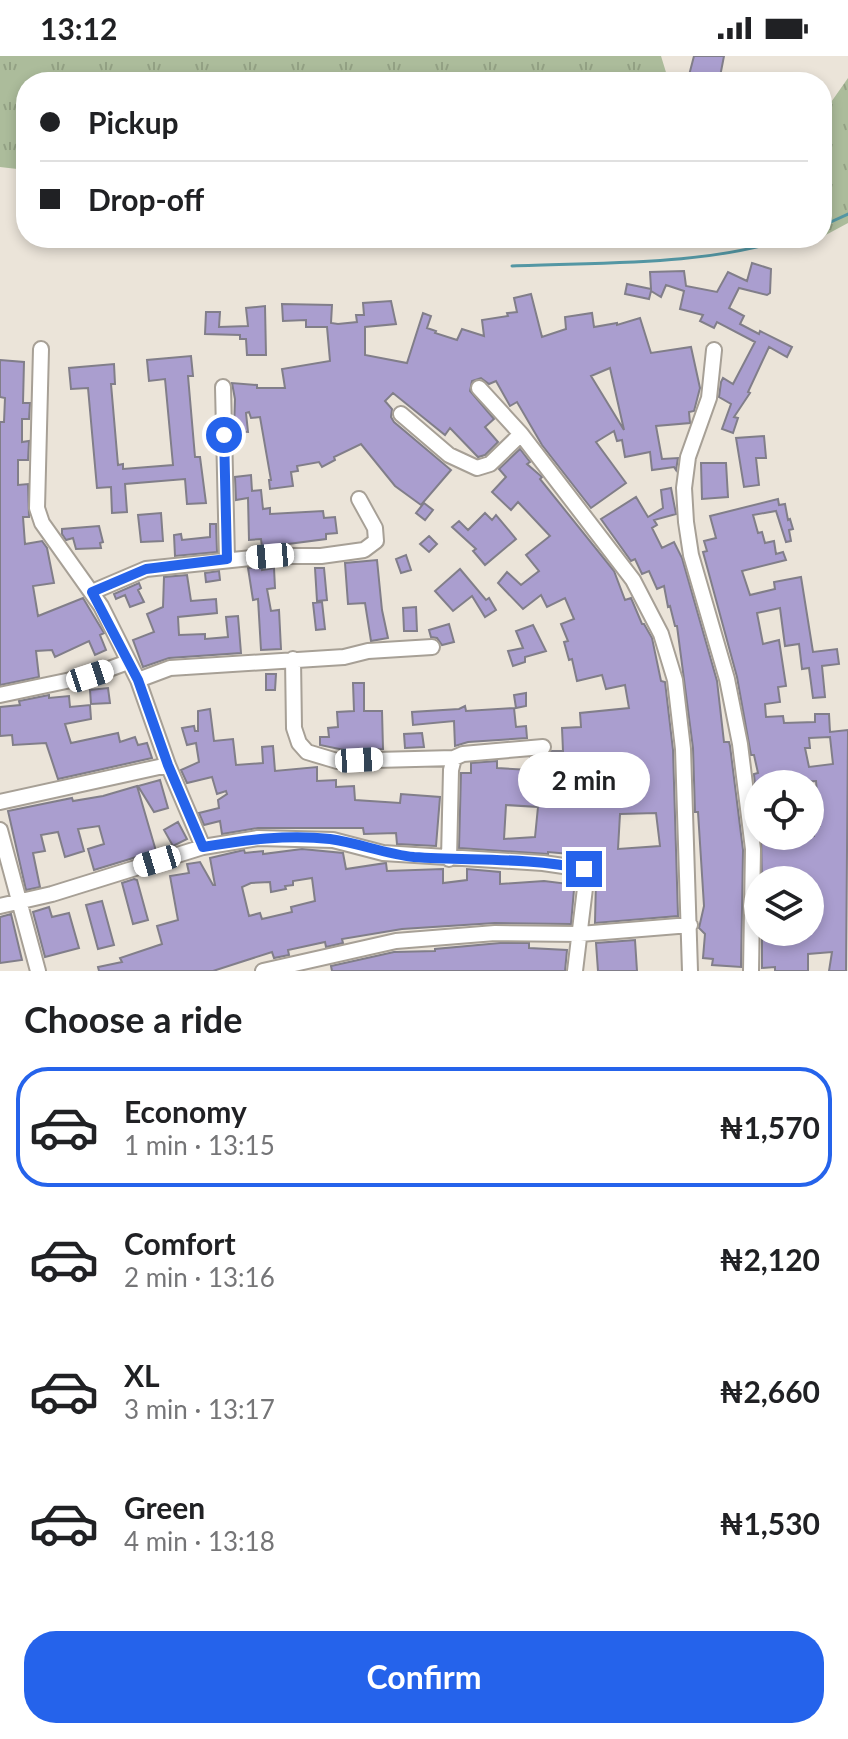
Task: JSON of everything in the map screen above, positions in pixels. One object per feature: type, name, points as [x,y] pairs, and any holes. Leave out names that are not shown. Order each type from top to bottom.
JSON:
[{"type":"street","points":[[41,349],[37,508],[42,523],[92,592],[138,680],[168,765],[203,847]]},
{"type":"street","points":[[714,350],[709,398],[688,457],[684,488],[686,522],[691,555],[727,679],[740,744],[753,849],[751,971]]},
{"type":"street","points":[[223,387],[227,559]]},
{"type":"street","points":[[479,388],[521,434],[633,580],[661,634],[675,680],[683,749],[690,971]]},
{"type":"street","points":[[401,414],[449,455],[477,468],[490,464],[521,434]]},
{"type":"street","points":[[92,592],[146,569],[227,559],[321,556],[364,550],[376,541],[375,528],[359,499]]},
{"type":"street","points":[[138,680],[170,668],[344,657],[368,651],[432,647]]},
{"type":"street","points":[[293,659],[294,728],[299,743],[307,752],[337,761],[454,758],[463,754],[543,747]]},
{"type":"street","points":[[0,695],[90,676],[128,662]]},
{"type":"street","points":[[449,859],[451,770],[454,758]]},
{"type":"street","points":[[0,802],[168,765]]},
{"type":"street","points":[[0,830],[38,971]]},
{"type":"street","points":[[0,906],[203,847],[258,838],[333,840],[383,853],[543,863],[584,869],[586,880],[575,971]]},
{"type":"street","points":[[265,971],[396,941],[495,933],[580,934],[690,925]]},
{"type":"green space","points":[[0,56],[661,56],[666,72],[16,72],[16,169],[0,167]]},
{"type":"green space","points":[[848,78],[848,223],[832,232],[832,101]]},
{"type":"building","points":[[694,56],[724,56],[721,72],[690,72]]},
{"type":"building","points":[[752,263],[771,269],[770,293],[767,295],[739,288],[729,308],[744,316],[740,324],[792,347],[787,357],[769,347],[750,393],[734,417],[738,418],[733,433],[722,429],[731,404],[719,397],[721,382],[723,378],[733,384],[755,342],[717,322],[714,328],[700,321],[703,315],[680,309],[684,291],[666,285],[661,297],[651,291],[649,299],[625,294],[627,284],[651,289],[650,272],[684,271],[686,286],[717,292],[728,272],[747,281]]},
{"type":"building","points":[[531,294],[542,337],[566,329],[565,317],[592,313],[594,327],[617,325],[640,318],[651,353],[691,347],[700,388],[694,411],[689,412],[690,423],[656,426],[662,459],[678,458],[676,470],[674,467],[652,470],[650,452],[625,457],[622,440],[617,441],[614,431],[596,442],[626,483],[591,508],[542,445],[517,402],[510,406],[496,381],[489,384],[481,378],[472,381],[470,391],[494,419],[485,427],[498,442],[485,455],[478,457],[450,428],[445,435],[393,393],[385,401],[392,409],[394,422],[451,470],[421,505],[395,486],[361,444],[334,457],[335,460],[322,467],[319,462],[297,466],[298,471],[291,472],[293,486],[270,489],[260,417],[251,418],[249,412],[246,413],[248,432],[234,431],[232,383],[257,385],[257,388],[285,388],[282,369],[330,361],[327,327],[306,327],[306,320],[283,321],[282,304],[332,305],[331,323],[338,324],[357,322],[356,315],[364,315],[363,303],[391,301],[396,324],[365,327],[365,355],[407,363],[423,313],[431,316],[427,328],[435,333],[457,340],[462,329],[484,336],[482,320],[517,312],[514,298]],"holes":[[[610,368],[624,430],[591,376]]]},
{"type":"building","points":[[265,306],[266,355],[247,355],[246,339],[240,339],[240,335],[205,334],[206,312],[220,312],[219,327],[248,326],[246,308]]},
{"type":"building","points":[[191,356],[193,376],[188,376],[195,457],[200,457],[206,503],[187,504],[185,479],[125,484],[127,512],[112,513],[111,487],[97,488],[88,388],[71,389],[69,368],[114,364],[115,384],[111,384],[118,465],[123,464],[123,469],[173,465],[165,379],[149,381],[147,360]]},
{"type":"building","points":[[0,360],[24,362],[23,403],[30,403],[29,419],[22,419],[22,442],[29,441],[28,460],[18,460],[18,485],[28,484],[29,517],[23,517],[25,544],[42,541],[47,548],[54,583],[33,586],[38,616],[83,598],[104,633],[100,635],[106,650],[95,655],[89,641],[55,657],[52,650],[36,651],[39,677],[0,685],[0,422],[4,422],[5,398],[0,397]]},
{"type":"building","points":[[764,436],[766,458],[756,458],[759,485],[744,487],[736,438]]},
{"type":"building","points":[[520,449],[530,462],[527,464],[542,477],[540,479],[614,571],[625,600],[631,598],[652,638],[661,681],[665,682],[673,750],[678,916],[595,923],[596,879],[590,861],[570,857],[570,854],[459,848],[461,773],[471,773],[471,763],[497,761],[497,768],[530,770],[530,758],[563,751],[562,728],[581,727],[580,713],[629,708],[625,685],[606,689],[602,675],[577,681],[561,624],[574,619],[565,598],[547,607],[541,595],[523,609],[498,583],[507,572],[521,585],[539,571],[526,555],[550,536],[518,502],[511,510],[492,492],[506,477],[499,469]],"holes":[[[506,805],[538,807],[535,837],[504,839]],[[656,813],[660,846],[618,849],[620,814]]]},
{"type":"building","points":[[701,463],[726,463],[728,497],[702,499]]},
{"type":"building","points":[[251,475],[252,491],[261,490],[263,509],[270,508],[270,514],[323,511],[324,518],[335,517],[337,533],[326,534],[326,539],[265,547],[262,547],[261,539],[249,540],[248,498],[236,500],[235,477]]},
{"type":"building","points":[[671,488],[676,514],[654,520],[657,525],[652,528],[662,548],[674,542],[682,558],[717,681],[724,742],[729,742],[730,746],[743,850],[741,967],[712,965],[713,959],[703,958],[705,934],[699,928],[704,906],[698,812],[695,812],[693,748],[677,626],[668,607],[664,586],[657,589],[649,571],[642,574],[635,559],[631,561],[601,519],[636,497],[648,517],[663,508],[661,490]]},
{"type":"building","points":[[778,499],[779,505],[785,504],[793,529],[789,530],[791,541],[786,542],[776,511],[753,515],[758,533],[762,532],[765,543],[774,541],[776,554],[783,552],[786,560],[742,571],[750,595],[775,589],[774,582],[801,577],[813,652],[837,649],[839,664],[822,666],[825,697],[813,698],[809,668],[802,669],[799,644],[785,646],[780,608],[757,613],[763,644],[779,640],[786,686],[778,687],[780,702],[765,704],[766,717],[783,716],[784,723],[815,722],[815,714],[829,714],[830,732],[848,730],[846,971],[829,971],[832,952],[808,954],[808,971],[762,968],[762,946],[824,946],[824,866],[762,866],[761,850],[824,850],[824,770],[757,770],[754,755],[751,755],[737,677],[703,552],[707,551],[704,541],[716,538],[710,516]],"holes":[[[830,737],[833,764],[809,767],[805,748],[810,748],[809,738]]]},
{"type":"building","points":[[424,503],[433,510],[425,520],[416,513]]},
{"type":"building","points":[[161,513],[163,541],[141,542],[138,515]]},
{"type":"building","points":[[485,513],[492,520],[496,515],[516,539],[485,565],[473,551],[476,549],[452,527],[459,521],[468,530]]},
{"type":"building","points":[[210,524],[216,524],[217,552],[175,556],[174,535],[181,534],[182,540],[210,537]]},
{"type":"building","points":[[99,526],[103,542],[100,543],[101,548],[76,549],[73,538],[66,540],[62,534],[62,529]]},
{"type":"building","points":[[429,536],[437,544],[429,552],[420,544]]},
{"type":"building","points":[[406,555],[411,570],[401,573],[396,559]]},
{"type":"building","points":[[377,560],[388,638],[371,641],[365,603],[348,604],[345,563]]},
{"type":"building","points":[[262,567],[262,570],[274,568],[275,588],[267,589],[271,611],[279,610],[281,649],[261,650],[258,599],[253,600],[248,568]]},
{"type":"building","points":[[315,568],[324,568],[327,600],[317,601]]},
{"type":"building","points":[[460,569],[486,600],[489,598],[496,610],[485,617],[472,596],[453,611],[435,591]]},
{"type":"building","points":[[219,571],[220,580],[206,582],[205,573]]},
{"type":"building","points":[[187,575],[191,601],[216,599],[217,613],[178,617],[179,635],[205,634],[205,639],[228,637],[226,617],[238,616],[241,653],[169,658],[143,667],[133,640],[154,632],[147,614],[163,607],[164,577]]},
{"type":"building","points":[[139,583],[141,588],[138,590],[144,602],[130,607],[125,595],[116,599],[114,594]]},
{"type":"building","points":[[322,602],[325,629],[316,630],[313,603]]},
{"type":"building","points":[[416,607],[417,631],[404,631],[403,608]]},
{"type":"building","points":[[449,624],[454,642],[442,645],[437,638],[431,637],[429,630]]},
{"type":"building","points":[[533,625],[546,651],[525,657],[525,662],[513,666],[508,651],[523,648],[516,631]]},
{"type":"building","points":[[266,674],[276,674],[275,690],[266,690]]},
{"type":"building","points":[[353,683],[364,683],[364,711],[382,711],[383,749],[349,751],[320,745],[320,737],[329,737],[328,728],[338,727],[337,712],[354,711]]},
{"type":"building","points":[[108,688],[110,703],[91,704],[90,690]]},
{"type":"building","points":[[526,693],[526,706],[516,708],[514,695]]},
{"type":"building","points":[[49,695],[49,698],[69,696],[70,707],[90,705],[91,719],[65,724],[71,743],[118,733],[120,742],[135,737],[138,745],[147,743],[152,758],[58,779],[46,743],[13,745],[12,735],[0,736],[0,707],[20,705],[19,701]]},
{"type":"building","points":[[465,706],[466,711],[514,708],[516,727],[526,726],[527,738],[468,742],[455,746],[454,721],[413,725],[412,712]]},
{"type":"building","points":[[210,709],[214,741],[233,739],[236,765],[263,763],[262,747],[273,746],[275,771],[317,767],[317,781],[336,780],[336,787],[354,786],[355,800],[400,803],[401,794],[440,797],[436,846],[397,844],[396,833],[364,834],[363,828],[258,828],[222,834],[220,821],[204,825],[199,813],[219,808],[218,800],[227,794],[226,791],[217,794],[212,777],[187,783],[181,770],[199,762],[196,743],[187,745],[182,728],[194,726],[198,731],[198,711]]},
{"type":"building","points":[[422,733],[424,747],[405,748],[404,734]]},
{"type":"building","points":[[160,780],[168,808],[154,812],[138,786]]},
{"type":"building","points":[[137,786],[156,851],[94,870],[88,849],[104,844],[99,826],[78,829],[84,851],[65,857],[58,832],[41,835],[45,851],[33,853],[40,887],[26,890],[8,811],[72,798],[73,801],[103,796]]},
{"type":"building","points":[[178,822],[187,839],[173,846],[164,830]]},
{"type":"building","points":[[302,849],[343,853],[346,869],[386,863],[387,871],[443,869],[443,883],[467,880],[467,869],[500,872],[500,884],[544,881],[568,884],[569,877],[575,878],[571,924],[495,923],[402,929],[342,939],[343,943],[326,947],[325,942],[288,950],[289,955],[274,958],[272,952],[213,971],[99,971],[98,967],[122,962],[120,958],[162,944],[157,926],[178,920],[170,876],[189,873],[187,864],[200,862],[215,885],[210,858],[244,850],[245,853],[263,851],[263,854]],"holes":[[[312,878],[315,901],[291,907],[292,912],[262,919],[260,913],[249,916],[242,887],[270,882],[271,892],[286,889],[285,886],[293,885],[293,881]]]},
{"type":"building","points":[[137,880],[148,920],[133,924],[122,883]]},
{"type":"building","points":[[102,901],[114,945],[98,949],[86,905]]},
{"type":"building","points":[[49,907],[52,917],[69,913],[79,948],[45,957],[33,912]]},
{"type":"building","points":[[11,914],[22,960],[0,963],[0,917]]},
{"type":"building","points":[[635,940],[637,971],[598,971],[596,943]]},
{"type":"building","points":[[500,943],[529,943],[529,948],[567,950],[565,971],[332,971],[331,966],[394,952],[435,951]]},
{"type":"waterway","points":[[832,221],[848,214]]},
{"type":"waterway","points":[[512,266],[688,258],[751,248]]},
{"type":"route","points":[[224,435],[227,559],[146,569],[92,592],[138,680],[168,765],[203,847],[258,838],[295,837],[333,840],[383,853],[414,857],[543,863],[584,869]]}]
